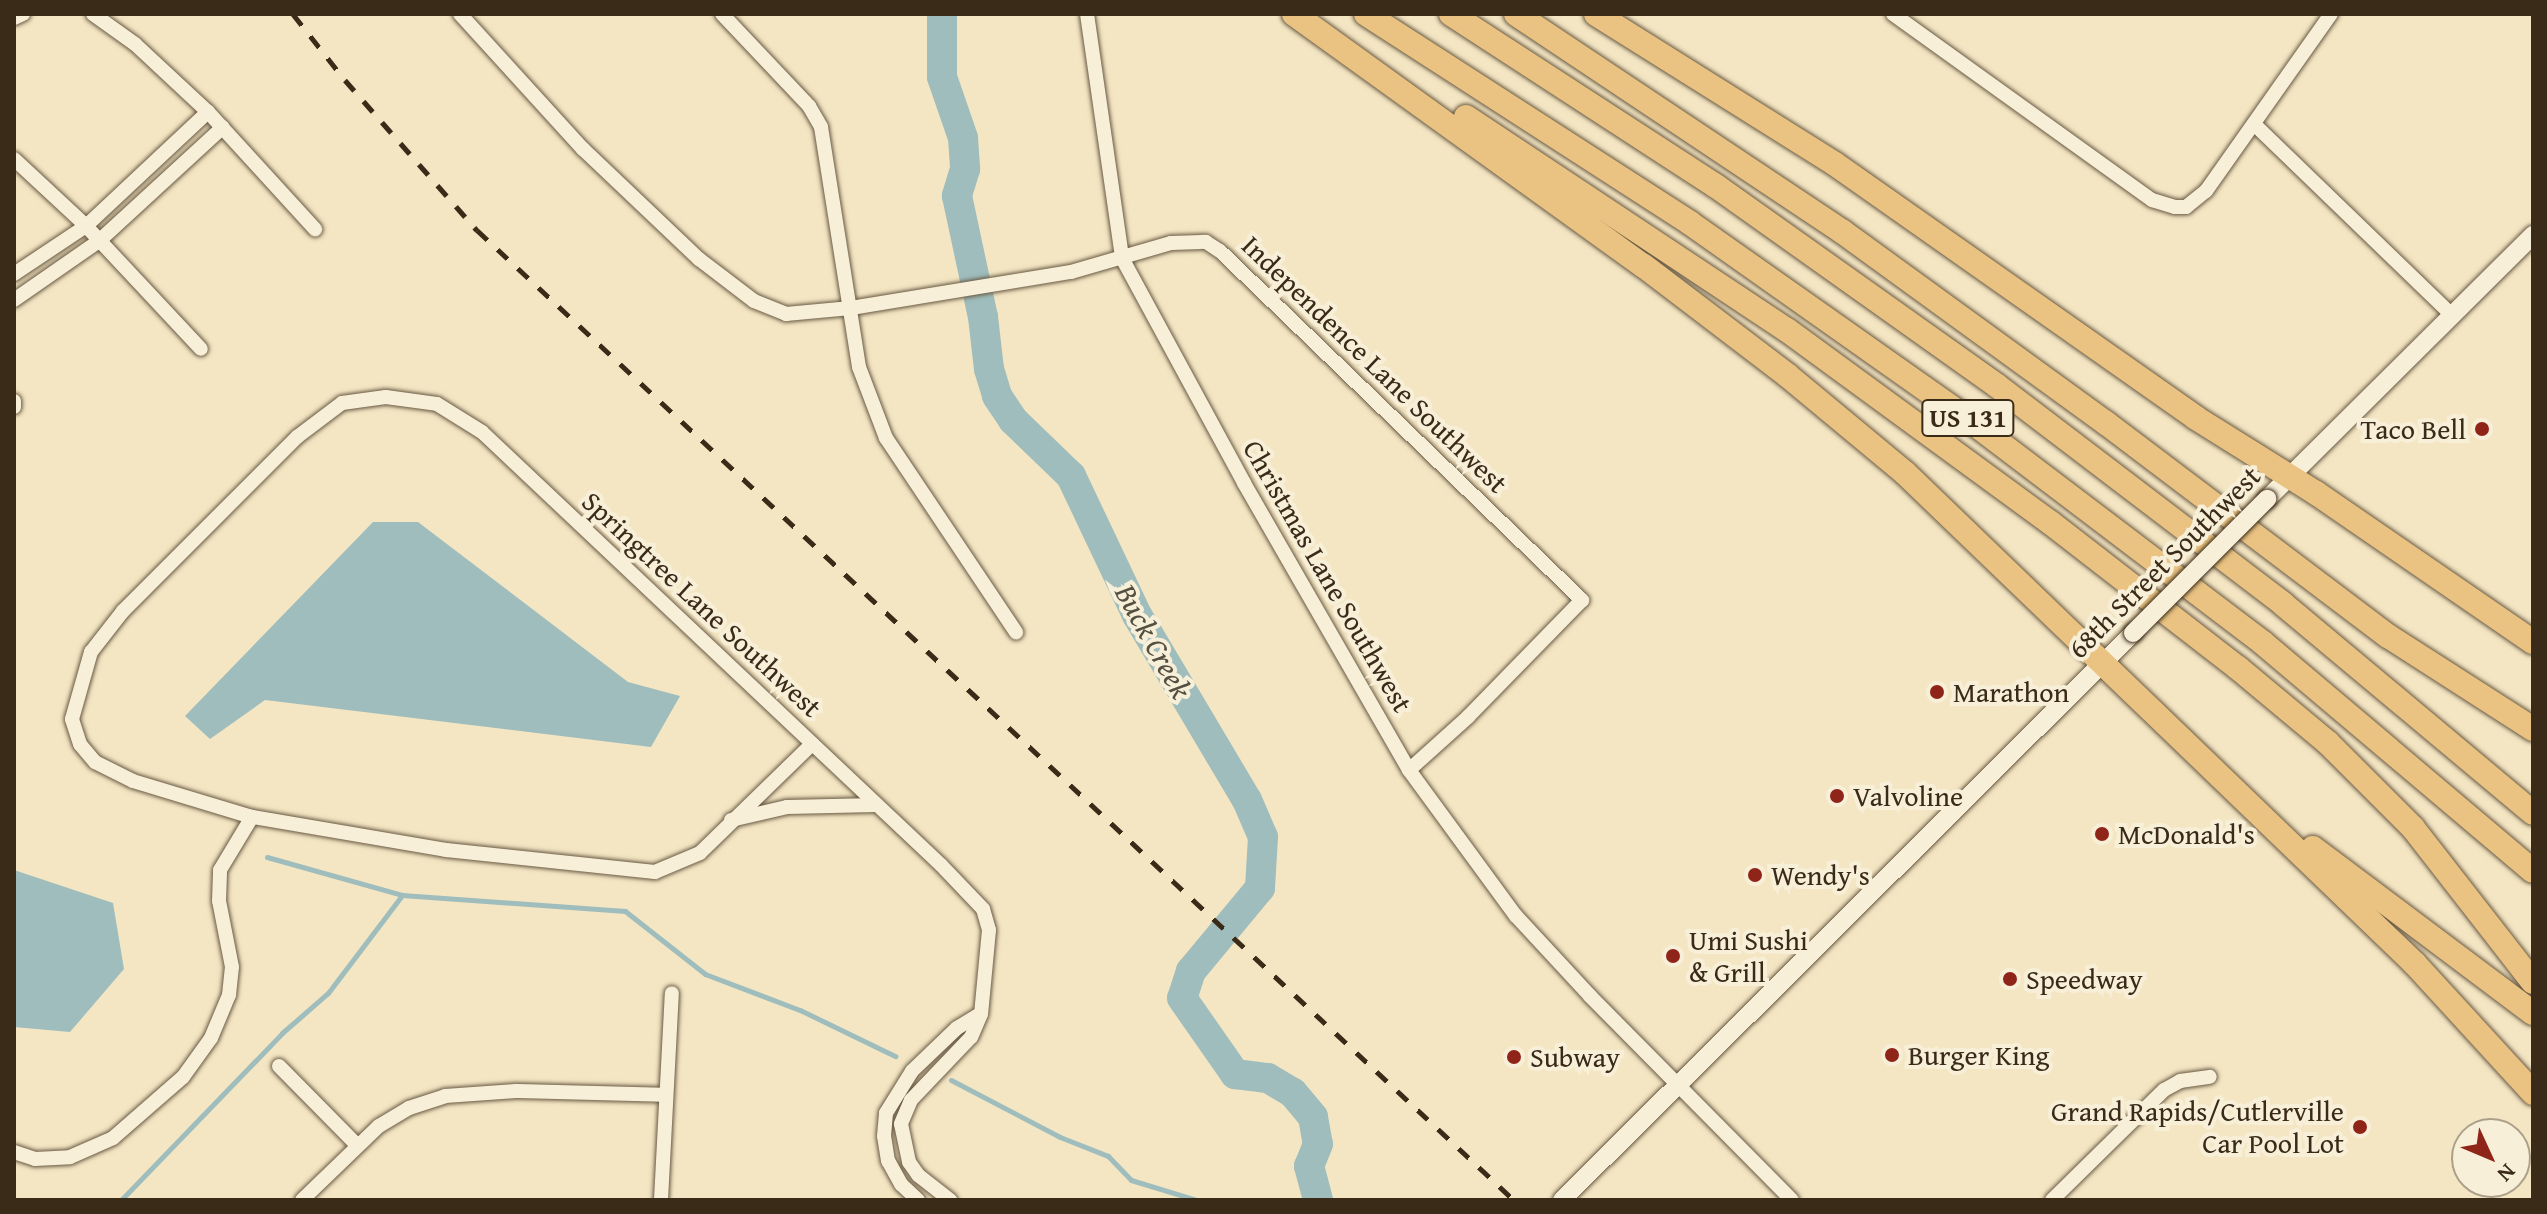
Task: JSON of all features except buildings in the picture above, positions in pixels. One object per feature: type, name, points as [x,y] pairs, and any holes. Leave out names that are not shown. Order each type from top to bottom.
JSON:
[{"type":"highway","points":[[1295,14],[1538,187],[1787,375],[1926,492],[2415,964],[2533,1093]]},
{"type":"highway","points":[[1295,14],[1413,83],[1672,251],[1899,411],[2132,585],[2260,687],[2376,789],[2456,878],[2528,999]]},
{"type":"highway","name":"US 131","points":[[1366,14],[1678,215],[1985,431],[2263,643],[2533,871]]},
{"type":"highway","name":"US 131","points":[[1451,14],[1716,186],[1996,385],[2283,604],[2533,813]]},
{"type":"highway","points":[[1516,14],[1843,232],[2057,387],[2388,636],[2533,729]]},
{"type":"highway","points":[[1596,14],[1835,164],[2196,418],[2290,477],[2533,642]]},
{"type":"highway","points":[[2211,767],[2528,999]]},
{"type":"main road","name":"68th Street Southwest","points":[[1562,1200],[2533,235]]},
{"type":"street","points":[[14,18],[23,14]]},
{"type":"street","points":[[93,14],[135,44],[208,112],[315,229]]},
{"type":"street","name":"Independence Lane Southwest","points":[[460,14],[583,149],[699,259],[754,301],[786,314],[851,308],[1071,272],[1171,243],[1194,240],[1206,242],[1220,251],[1582,600],[1468,717],[1409,770]]},
{"type":"street","points":[[722,14],[809,106],[821,127],[859,367],[886,438],[1016,632]]},
{"type":"street","name":"Christmas Lane Southwest","points":[[1087,14],[1122,258],[1244,483],[1409,770],[1516,916],[1792,1200]]},
{"type":"street","points":[[1893,14],[2152,200],[2164,205],[2186,207],[2197,201],[2331,14]]},
{"type":"street","points":[[14,274],[86,226],[208,112]]},
{"type":"street","points":[[2254,124],[2452,315]]},
{"type":"street","points":[[14,300],[99,241],[223,127]]},
{"type":"street","points":[[14,159],[86,226],[201,349]]},
{"type":"street","name":"Springtree Lane Southwest","points":[[812,744],[700,853],[655,872],[446,850],[252,817],[133,781],[95,762],[80,744],[72,719],[91,652],[107,631],[297,437],[342,403],[386,397],[437,404],[482,432],[812,744],[983,909],[989,930],[981,1014],[971,1037],[903,1114],[904,1152]]},
{"type":"street","points":[[731,820],[787,807],[876,805]]},
{"type":"street","points":[[14,1152],[35,1159],[70,1157],[113,1138],[183,1077],[211,1038],[229,995],[232,967],[219,901],[220,870],[252,817]]},
{"type":"street","points":[[661,1200],[672,993]]},
{"type":"street","points":[[918,1200],[901,1184],[888,1157],[884,1136],[886,1113],[897,1089],[957,1028],[981,1014]]},
{"type":"street","points":[[279,1066],[358,1146]]},
{"type":"street","points":[[2052,1200],[2164,1090],[2180,1081],[2210,1077]]},
{"type":"street","points":[[302,1200],[379,1126],[409,1108],[445,1096],[516,1091],[665,1095]]},
{"type":"street","points":[[888,1157],[904,1152],[918,1175],[950,1200]]},
{"type":"water","points":[[373,522],[418,522],[628,682],[680,696],[651,747],[265,700],[210,739],[185,716]]},
{"type":"water","points":[[14,870],[113,903],[124,969],[70,1032],[14,1027]]},
{"type":"waterway","name":"Buck Creek","points":[[942,14],[942,77],[963,138],[965,169],[957,196],[983,317],[989,369],[997,396],[1013,420],[1071,476],[1137,615],[1247,800],[1263,837],[1260,888],[1191,971],[1182,998],[1235,1074],[1268,1078],[1293,1093],[1313,1117],[1318,1144],[1309,1166],[1318,1200]]},
{"type":"waterway","points":[[267,857],[402,895],[625,911],[705,974],[800,1010],[895,1056]]},
{"type":"waterway","points":[[121,1200],[282,1033],[328,993],[402,895]]},
{"type":"waterway","points":[[951,1080],[1060,1137],[1108,1156],[1131,1180],[1197,1200]]},
{"type":"railway","points":[[293,14],[345,80],[477,230],[1514,1200]]},
{"type":"place","name":"Taco Bell","points":[[2482,429]]},
{"type":"place","name":"Marathon","points":[[1937,692]]},
{"type":"place","name":"Valvoline","points":[[1837,796]]},
{"type":"place","name":"McDonald's","points":[[2102,834]]},
{"type":"place","name":"Wendy's","points":[[1755,875]]},
{"type":"place","name":"Umi Sushi & Grill","points":[[1673,956]]},
{"type":"place","name":"Speedway","points":[[2010,979]]},
{"type":"place","name":"Burger King","points":[[1892,1055]]},
{"type":"place","name":"Subway","points":[[1514,1057]]},
{"type":"place","name":"Grand Rapids/Cutlerville Car Pool Lot","points":[[2360,1127]]}]
